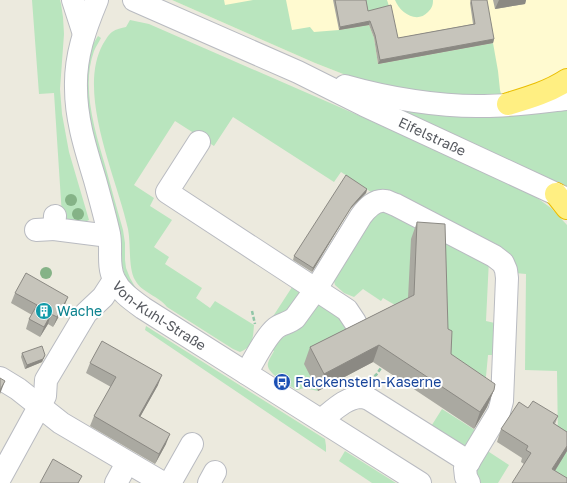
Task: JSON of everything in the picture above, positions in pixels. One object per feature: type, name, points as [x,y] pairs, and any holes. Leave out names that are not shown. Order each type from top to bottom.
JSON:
[{"type":"highway","points":[[508,104],[546,92],[567,80]]},
{"type":"street","points":[[72,0],[84,34]]},
{"type":"street","name":"Von-Kuhl-Straße","points":[[97,0],[81,43],[77,63],[76,88],[80,127],[109,236],[110,265],[113,277],[108,288]]},
{"type":"street","name":"Eifelstraße","points":[[134,0],[298,72],[563,200]]},
{"type":"street","name":"Eifelstraße","points":[[298,72],[348,87],[383,95],[441,104],[485,106],[567,100]]},
{"type":"street","points":[[199,142],[167,192],[347,310],[355,322]]},
{"type":"street","points":[[246,373],[270,334],[277,327],[291,322],[295,318],[316,289],[361,216],[368,207],[377,202],[386,201],[396,205],[494,256],[503,263],[507,278],[502,400],[499,412],[469,472],[369,399],[361,397],[350,399],[321,420]]},
{"type":"street","points":[[48,225],[109,236]]},
{"type":"street","name":"Von-Kuhl-Straße","points":[[108,288],[118,287],[130,299],[420,483]]},
{"type":"street","points":[[0,478],[42,401],[58,386],[91,333],[98,319],[108,288]]},
{"type":"street","points":[[0,378],[42,401],[61,423],[163,483]]},
{"type":"street","points":[[170,483],[192,444]]},
{"type":"street","points":[[116,483],[127,462]]},
{"type":"path","points":[[366,381],[376,375],[382,368]]},
{"type":"shaded area","points":[[172,0],[567,0],[567,70],[517,92],[501,95],[361,81],[315,63]]},
{"type":"green space","points":[[32,0],[60,0],[61,4],[64,34],[60,89],[62,114],[69,152],[89,220],[85,222],[65,220],[62,216],[54,93],[39,94]]},
{"type":"green space","points":[[172,0],[224,0],[225,5],[253,0],[286,0],[292,30],[310,27],[314,32],[369,25],[374,38],[378,64],[493,43],[502,98],[433,97],[361,81],[315,63]]},
{"type":"green space","points":[[364,0],[387,0],[390,9],[367,14]]},
{"type":"green space","points":[[395,0],[433,0],[433,3],[429,11],[424,15],[414,17],[405,13],[397,5]]},
{"type":"green space","points":[[130,20],[149,24],[447,154],[529,192],[551,208],[567,225],[567,447],[558,442],[557,371],[525,370],[526,274],[515,273],[377,196],[341,172],[334,182],[233,117],[214,146],[175,121],[134,185],[154,198],[150,206],[172,220],[154,247],[169,257],[165,264],[202,288],[196,298],[210,308],[215,301],[254,325],[252,342],[248,348],[240,352],[233,349],[167,307],[164,303],[142,288],[135,280],[131,269],[128,229],[101,136],[96,111],[94,86],[96,64],[103,44],[111,33],[115,30],[126,27]]},
{"type":"green space","points":[[98,36],[101,38],[94,51],[90,65],[89,94],[91,109],[97,138],[123,230],[126,268],[130,278],[139,292],[154,302],[153,305],[140,296],[126,279],[121,262],[119,232],[88,118],[86,70],[90,49]]},
{"type":"green space","points":[[358,96],[567,106],[567,189]]},
{"type":"green space","points":[[382,206],[489,259],[486,321],[499,324],[497,355],[488,355],[484,398],[407,312],[383,298],[381,301],[363,289],[354,297],[344,293],[335,285],[332,273],[369,212]]},
{"type":"green space","points":[[296,281],[302,292],[289,313],[270,321]]},
{"type":"green space","points":[[319,303],[328,304],[350,327],[318,391],[304,388],[297,390],[270,371],[268,363],[274,351],[271,349],[279,340],[290,333]]},
{"type":"green space","points":[[146,326],[325,439],[326,452],[145,330]]},
{"type":"green space","points":[[442,409],[478,432],[465,448],[430,428]]},
{"type":"green space","points":[[486,450],[509,465],[498,483],[480,483],[476,480],[476,468]]},
{"type":"green space","points":[[345,451],[396,483],[372,483],[339,461]]},
{"type":"green space","points":[[567,451],[567,483],[545,478]]},
{"type":"building","points":[[335,0],[366,0],[368,11],[391,5],[398,38],[475,24],[471,0],[487,0],[494,39],[380,60],[375,35],[370,21],[340,27]]},
{"type":"building","points":[[346,175],[367,189],[352,206],[313,268],[294,256]]},
{"type":"building","points":[[417,222],[445,224],[448,329],[452,331],[451,354],[495,384],[494,390],[480,412],[379,345],[324,374],[310,347],[414,295]]},
{"type":"building","name":"Wache","points":[[26,273],[68,297],[57,317],[51,314],[44,327],[29,319],[37,305],[15,293]]},
{"type":"building","points":[[102,341],[162,375],[139,416],[170,434],[159,454],[94,416],[116,377],[90,363]]},
{"type":"building","points":[[42,346],[45,355],[43,359],[27,365],[22,353]]},
{"type":"building","points":[[0,378],[5,381],[0,390]]},
{"type":"building","points":[[533,401],[558,416],[553,423],[567,432],[567,446],[552,469],[567,478],[567,483],[512,483],[531,453],[526,450],[528,446],[501,429],[519,402],[528,408]]},
{"type":"building","points":[[53,459],[82,476],[78,483],[40,483]]},
{"type":"place","name":"Wache","points":[[44,311]]},
{"type":"place","name":"Falckenstein-Kaserne","points":[[282,382]]}]
